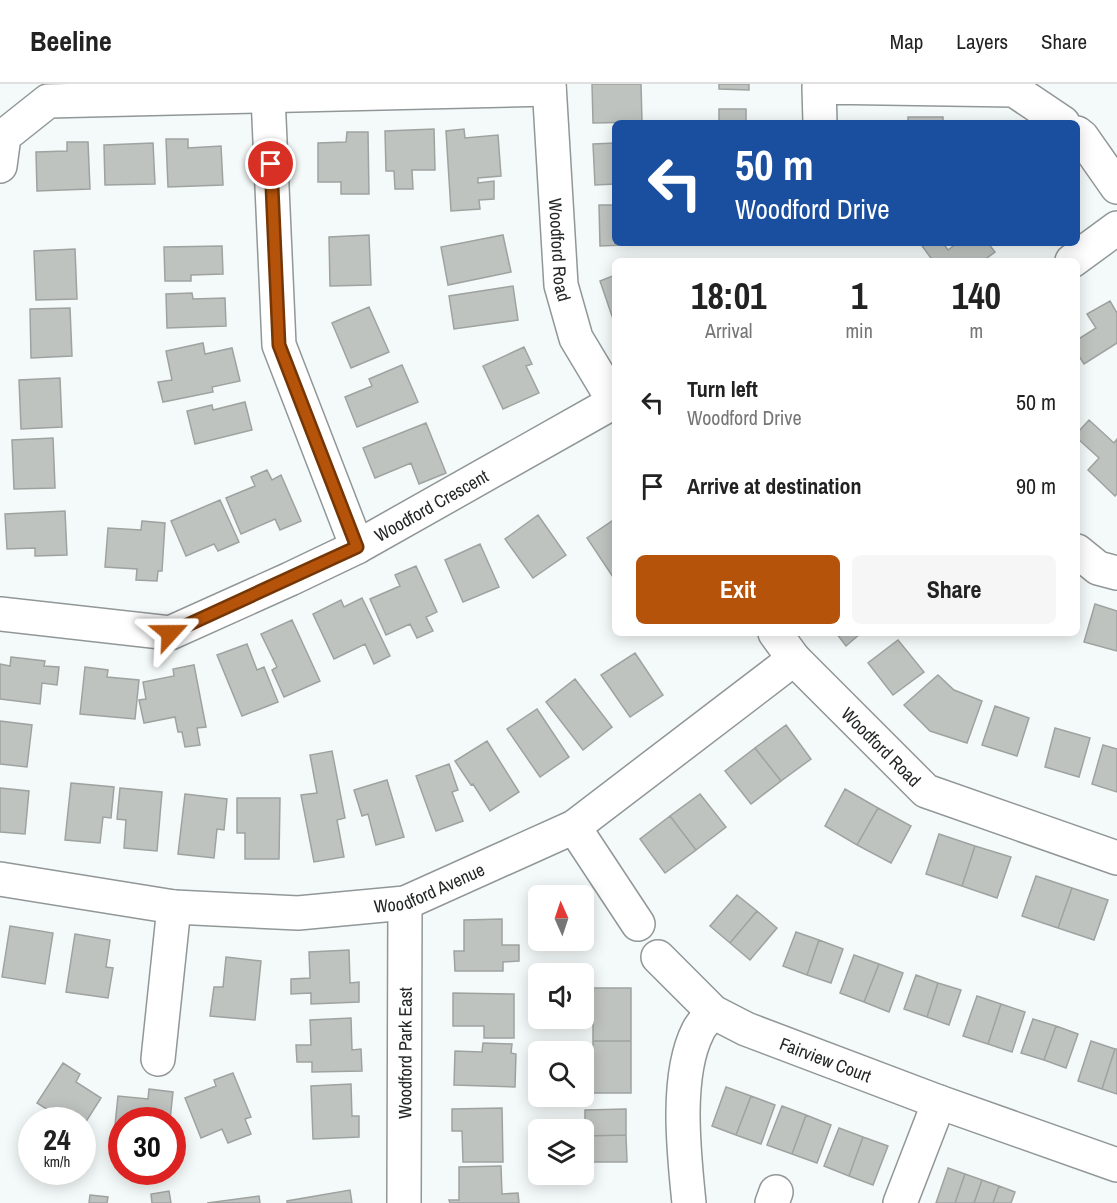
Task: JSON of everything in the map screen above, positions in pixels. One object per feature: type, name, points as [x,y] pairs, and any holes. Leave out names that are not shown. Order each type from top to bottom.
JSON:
[{"type":"street","points":[[0,166],[4,136],[48,101],[549,86]]},
{"type":"street","name":"Woodford Road","points":[[549,86],[561,285],[576,338],[612,397]]},
{"type":"street","points":[[820,120],[819,87],[1014,90],[1059,120]]},
{"type":"street","points":[[268,96],[279,345],[357,547]]},
{"type":"street","points":[[1080,135],[1117,186]]},
{"type":"street","points":[[1076,258],[1117,228]]},
{"type":"street","name":"Woodford Crescent","points":[[0,614],[170,633],[357,547],[612,404]]},
{"type":"street","points":[[1080,553],[1098,568],[1117,573]]},
{"type":"street","name":"Woodford Road","points":[[777,636],[794,659],[926,791],[1117,858]]},
{"type":"street","name":"Woodford Avenue","points":[[0,879],[174,907],[298,913],[405,903],[574,827],[794,659]]},
{"type":"street","points":[[574,827],[638,924]]},
{"type":"street","name":"Woodford Park East","points":[[404,1203],[405,903]]},
{"type":"street","points":[[158,1059],[174,907]]},
{"type":"street","name":"Fairview Court","points":[[658,957],[713,1012],[746,1029],[939,1102],[1117,1165]]},
{"type":"street","points":[[690,1203],[684,1105],[688,1061],[698,1030],[713,1012]]},
{"type":"street","points":[[900,1203],[939,1102]]},
{"type":"building","points":[[592,84],[641,84],[642,120],[612,120],[612,123],[593,123]]},
{"type":"building","points":[[719,84],[749,84],[749,90],[719,89]]},
{"type":"building","points":[[719,109],[746,109],[746,120],[719,120]]},
{"type":"building","points":[[908,117],[943,117],[943,120],[908,120]]},
{"type":"building","points":[[434,129],[435,170],[412,170],[413,189],[395,189],[394,171],[386,171],[385,131]]},
{"type":"building","points":[[464,129],[465,138],[498,135],[501,176],[478,178],[478,183],[494,181],[494,199],[479,200],[480,209],[451,211],[446,131]]},
{"type":"building","points":[[347,132],[368,132],[369,194],[341,194],[341,182],[318,182],[318,143],[346,142]]},
{"type":"building","points":[[166,139],[188,139],[188,148],[221,146],[223,185],[168,187]]},
{"type":"building","points":[[67,142],[88,142],[90,189],[37,191],[36,152],[67,151]]},
{"type":"building","points":[[153,143],[155,184],[105,185],[104,145]]},
{"type":"building","points":[[612,143],[612,184],[595,185],[593,144]]},
{"type":"building","points":[[599,205],[612,205],[612,246],[600,246]]},
{"type":"building","points":[[369,235],[371,285],[330,286],[329,237]]},
{"type":"building","points":[[503,235],[511,272],[448,285],[441,247]]},
{"type":"building","points":[[222,246],[223,274],[191,275],[191,281],[165,281],[164,247]]},
{"type":"building","points":[[922,246],[945,246],[948,250],[953,246],[990,246],[995,252],[987,258],[931,258]]},
{"type":"building","points":[[75,249],[77,299],[36,300],[34,251]]},
{"type":"building","points":[[612,276],[612,316],[600,281]]},
{"type":"building","points":[[513,286],[518,320],[454,329],[449,296]]},
{"type":"building","points":[[192,293],[193,299],[225,298],[226,326],[167,328],[166,294]]},
{"type":"building","points":[[1110,301],[1117,313],[1117,343],[1084,364],[1080,358],[1080,338],[1096,328],[1087,314]]},
{"type":"building","points":[[369,307],[389,352],[351,368],[332,323]]},
{"type":"building","points":[[70,308],[72,356],[31,358],[30,309]]},
{"type":"building","points":[[203,343],[205,354],[232,348],[240,381],[212,387],[213,392],[163,402],[158,382],[172,380],[166,351]]},
{"type":"building","points":[[524,347],[532,364],[526,366],[539,393],[503,409],[483,366]]},
{"type":"building","points":[[402,365],[418,402],[357,427],[345,397],[372,386],[369,379]]},
{"type":"building","points":[[60,378],[62,427],[21,429],[19,380]]},
{"type":"building","points":[[245,402],[252,430],[195,444],[187,411],[212,405],[213,410]]},
{"type":"building","points":[[1089,420],[1114,443],[1117,439],[1117,494],[1115,496],[1088,470],[1099,458],[1080,441],[1080,430]]},
{"type":"building","points":[[426,423],[446,473],[419,484],[411,463],[375,478],[363,448]]},
{"type":"building","points":[[53,438],[55,488],[14,489],[12,440]]},
{"type":"building","points":[[267,470],[272,480],[281,475],[301,521],[280,530],[275,519],[241,534],[226,498],[255,486],[251,477]]},
{"type":"building","points":[[220,500],[239,542],[218,551],[214,544],[186,556],[171,521]]},
{"type":"building","points":[[65,511],[67,555],[35,556],[35,548],[7,549],[5,514]]},
{"type":"building","points":[[538,515],[566,555],[533,578],[505,539]]},
{"type":"building","points":[[142,521],[165,523],[162,571],[158,571],[157,581],[136,580],[137,569],[105,567],[108,528],[141,530]]},
{"type":"building","points":[[612,521],[612,576],[587,538]]},
{"type":"building","points":[[480,544],[499,587],[463,602],[445,560]]},
{"type":"building","points":[[416,566],[437,612],[426,617],[433,631],[417,638],[410,624],[386,635],[370,599],[400,586],[395,575]]},
{"type":"building","points":[[362,598],[390,656],[374,664],[365,644],[334,659],[313,614],[341,600],[344,607]]},
{"type":"building","points":[[1095,604],[1117,611],[1117,651],[1084,642]]},
{"type":"building","points":[[292,620],[320,681],[284,697],[272,670],[277,667],[261,634]]},
{"type":"building","points":[[838,636],[858,636],[846,646]]},
{"type":"building","points":[[898,640],[924,672],[893,695],[868,663]]},
{"type":"building","points":[[247,644],[257,670],[264,667],[278,702],[242,716],[217,655]]},
{"type":"building","points":[[635,653],[663,695],[630,717],[601,675]]},
{"type":"building","points":[[11,657],[45,661],[44,666],[59,667],[57,685],[42,683],[40,704],[0,699],[0,664],[10,666]]},
{"type":"building","points":[[194,665],[206,727],[197,728],[200,745],[185,747],[182,732],[178,732],[175,717],[144,723],[139,700],[146,699],[143,682],[174,676],[173,669]]},
{"type":"building","points":[[85,667],[108,670],[107,677],[139,680],[135,719],[80,714]]},
{"type":"building","points":[[938,675],[954,690],[982,701],[967,743],[930,731],[904,705]]},
{"type":"building","points":[[575,679],[612,727],[583,750],[546,702]]},
{"type":"building","points":[[995,706],[1029,718],[1017,756],[982,745]]},
{"type":"building","points":[[537,709],[569,757],[540,777],[507,729]]},
{"type":"building","points":[[0,721],[32,725],[27,767],[0,764]]},
{"type":"building","points":[[786,725],[811,759],[781,781],[755,748]]},
{"type":"building","points":[[1055,728],[1090,738],[1079,777],[1045,767]]},
{"type":"building","points":[[487,741],[519,792],[490,811],[455,761]]},
{"type":"building","points":[[1103,745],[1117,749],[1117,792],[1092,784]]},
{"type":"building","points":[[755,748],[781,781],[751,804],[725,771]]},
{"type":"building","points":[[332,751],[345,818],[337,820],[344,857],[314,862],[301,795],[317,793],[310,755]]},
{"type":"building","points":[[449,764],[458,790],[452,792],[463,821],[436,831],[416,776]]},
{"type":"building","points":[[387,780],[404,837],[376,845],[368,814],[362,816],[354,790]]},
{"type":"building","points":[[71,783],[114,787],[111,818],[103,817],[100,843],[65,840]]},
{"type":"building","points":[[0,788],[29,791],[25,834],[0,832]]},
{"type":"building","points":[[120,788],[162,792],[157,851],[124,848],[126,820],[117,819]]},
{"type":"building","points":[[845,789],[878,808],[857,845],[825,826]]},
{"type":"building","points":[[185,794],[227,799],[224,830],[217,829],[214,858],[178,854]]},
{"type":"building","points":[[700,794],[726,827],[696,850],[670,816]]},
{"type":"building","points":[[237,798],[280,798],[279,859],[245,859],[245,833],[237,833]]},
{"type":"building","points":[[878,808],[911,826],[891,863],[857,845]]},
{"type":"building","points":[[670,816],[696,850],[665,873],[640,839]]},
{"type":"building","points":[[939,834],[975,846],[962,886],[926,874]]},
{"type":"building","points":[[975,846],[1011,857],[997,898],[962,886]]},
{"type":"building","points":[[1036,876],[1072,888],[1058,928],[1022,916]]},
{"type":"building","points":[[1072,888],[1108,900],[1094,940],[1058,928]]},
{"type":"building","points":[[737,895],[757,911],[730,943],[710,926]]},
{"type":"building","points":[[757,911],[777,928],[750,960],[730,943]]},
{"type":"building","points":[[502,919],[502,945],[519,945],[519,961],[503,962],[503,971],[455,971],[454,951],[464,951],[464,920]]},
{"type":"building","points":[[10,926],[53,933],[45,984],[2,977]]},
{"type":"building","points":[[796,932],[819,940],[807,975],[783,966]]},
{"type":"building","points":[[75,934],[110,940],[106,967],[113,968],[108,998],[66,992]]},
{"type":"building","points":[[819,940],[843,949],[831,983],[807,975]]},
{"type":"building","points":[[349,950],[350,983],[359,982],[359,1002],[311,1004],[311,993],[291,994],[291,979],[310,978],[309,952]]},
{"type":"building","points":[[854,955],[879,964],[864,1002],[840,993]]},
{"type":"building","points":[[226,957],[261,961],[255,1020],[210,1016],[214,987],[223,987]]},
{"type":"building","points":[[879,964],[903,973],[889,1012],[864,1002]]},
{"type":"building","points":[[916,975],[938,983],[927,1017],[904,1009]]},
{"type":"building","points":[[938,983],[961,990],[949,1025],[927,1017]]},
{"type":"building","points":[[594,988],[631,988],[631,1041],[593,1041]]},
{"type":"building","points":[[453,993],[514,994],[514,1038],[484,1038],[484,1026],[453,1026]]},
{"type":"building","points":[[977,996],[1001,1004],[988,1044],[963,1036]]},
{"type":"building","points":[[1001,1004],[1025,1012],[1012,1052],[988,1044]]},
{"type":"building","points":[[351,1018],[352,1050],[361,1049],[362,1071],[312,1072],[312,1062],[297,1062],[296,1045],[311,1045],[310,1020]]},
{"type":"building","points":[[1033,1019],[1056,1026],[1044,1060],[1021,1053]]},
{"type":"building","points":[[1056,1026],[1078,1034],[1066,1068],[1044,1060]]},
{"type":"building","points":[[594,1041],[631,1041],[631,1093],[594,1093]]},
{"type":"building","points":[[1091,1041],[1115,1049],[1102,1089],[1078,1081]]},
{"type":"building","points":[[483,1043],[512,1044],[511,1053],[516,1054],[515,1087],[454,1085],[455,1051],[482,1052]]},
{"type":"building","points":[[1115,1049],[1117,1049],[1117,1094],[1102,1089]]},
{"type":"building","points":[[63,1063],[80,1074],[76,1082],[101,1098],[95,1107],[43,1107],[37,1103]]},
{"type":"building","points":[[233,1073],[251,1117],[245,1119],[251,1134],[228,1143],[222,1129],[201,1138],[185,1098],[216,1086],[214,1080]]},
{"type":"building","points":[[351,1084],[352,1116],[359,1116],[359,1137],[313,1139],[311,1086]]},
{"type":"building","points":[[726,1087],[751,1096],[736,1135],[712,1126]]},
{"type":"building","points":[[149,1089],[173,1092],[171,1107],[117,1107],[118,1096],[148,1099]]},
{"type":"building","points":[[751,1096],[775,1105],[761,1144],[736,1135]]},
{"type":"building","points":[[782,1106],[806,1115],[792,1154],[767,1145]]},
{"type":"building","points":[[502,1108],[503,1162],[463,1162],[462,1131],[452,1131],[452,1109]]},
{"type":"building","points":[[626,1109],[626,1135],[594,1136],[594,1119],[585,1119],[585,1110]]},
{"type":"building","points":[[806,1115],[831,1125],[817,1163],[792,1154]]},
{"type":"building","points":[[839,1128],[863,1137],[849,1176],[824,1166]]},
{"type":"building","points":[[626,1135],[627,1162],[594,1162],[594,1136]]},
{"type":"building","points":[[863,1137],[888,1146],[873,1185],[849,1176]]},
{"type":"building","points":[[501,1166],[502,1194],[518,1193],[519,1203],[450,1203],[449,1200],[459,1200],[459,1167]]},
{"type":"building","points":[[948,1168],[965,1174],[955,1203],[936,1203]]},
{"type":"building","points":[[965,1174],[982,1180],[974,1203],[955,1203]]},
{"type":"building","points":[[982,1180],[999,1186],[993,1203],[974,1203]]},
{"type":"building","points":[[999,1186],[1015,1192],[1011,1203],[993,1203]]},
{"type":"building","points":[[350,1190],[352,1203],[287,1203],[287,1201]]},
{"type":"building","points":[[169,1191],[171,1203],[152,1203],[151,1194]]},
{"type":"building","points":[[90,1195],[108,1197],[107,1203],[89,1203]]},
{"type":"building","points":[[259,1196],[260,1203],[207,1203]]},
{"type":"route","points":[[170,633],[357,547],[279,345],[271,164]]}]
